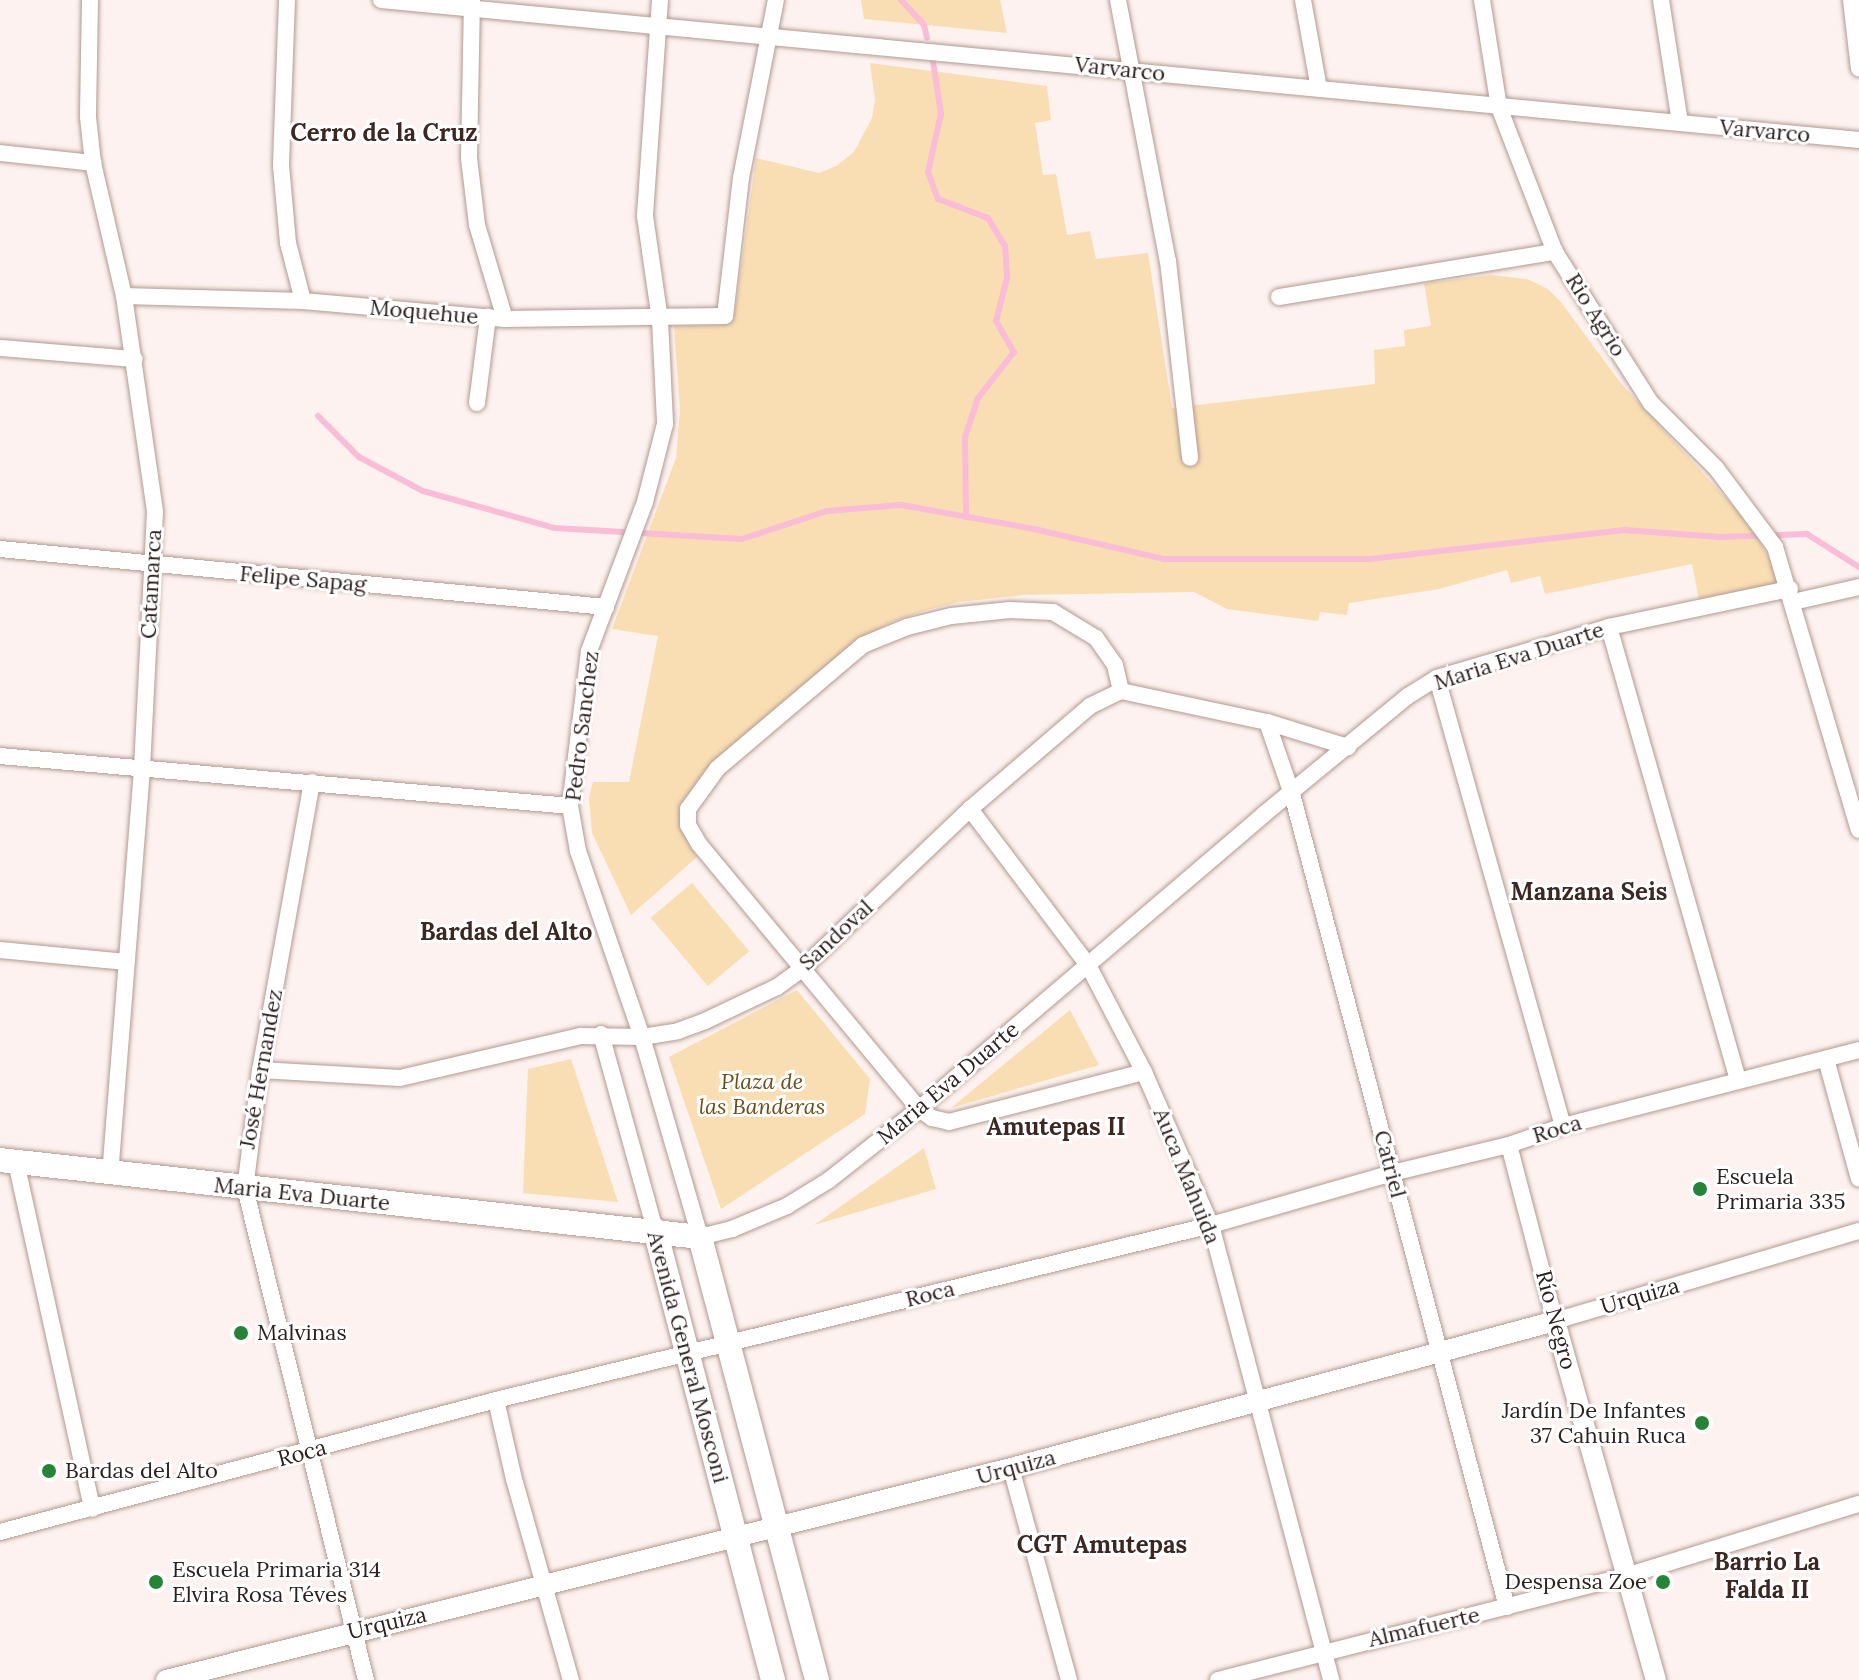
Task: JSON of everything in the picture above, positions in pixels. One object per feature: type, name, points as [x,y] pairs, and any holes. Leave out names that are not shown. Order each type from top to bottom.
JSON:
[{"type":"main road","name":"Maria Eva Duarte","points":[[8,1161],[700,1237]]},
{"type":"main road","name":"Avenida General Mosconi","points":[[655,1230],[773,1680]]},
{"type":"main road","name":"Avenida General Mosconi","points":[[700,1237],[817,1680]]},
{"type":"street","name":"Catamarca","points":[[90,0],[88,117],[93,163],[124,296],[155,512],[142,769],[110,1173]]},
{"type":"street","points":[[287,0],[281,166],[288,243],[303,301]]},
{"type":"street","name":"Varvarco","points":[[381,0],[472,4],[657,25],[1859,140]]},
{"type":"street","name":"Pedro Sanchez","points":[[642,1037],[578,851],[570,806],[589,651],[645,502],[665,424],[660,320],[645,216],[660,0]]},
{"type":"street","points":[[770,35],[776,0]]},
{"type":"street","points":[[1118,0],[1168,261],[1190,458]]},
{"type":"street","points":[[1303,0],[1319,89]]},
{"type":"street","name":"Rio Agrio","points":[[1482,0],[1499,107],[1555,252],[1651,403],[1716,468],[1775,547],[1859,830]]},
{"type":"street","points":[[1661,0],[1680,123]]},
{"type":"street","points":[[1851,0],[1859,69]]},
{"type":"street","points":[[472,4],[470,172],[477,225],[496,318],[477,403]]},
{"type":"street","name":"Moquehue","points":[[124,296],[303,301],[496,318],[660,320],[725,316],[741,178],[770,35]]},
{"type":"street","points":[[0,153],[93,163]]},
{"type":"street","points":[[1279,297],[1555,252]]},
{"type":"street","points":[[0,348],[135,359]]},
{"type":"street","name":"Felipe Sapag","points":[[0,549],[153,561],[199,570],[606,607]]},
{"type":"street","name":"Maria Eva Duarte","points":[[700,1237],[732,1229],[787,1206],[829,1180],[919,1109],[1408,696],[1437,678],[1609,627],[1859,587]]},
{"type":"street","points":[[1144,1072],[949,1122],[932,1118],[919,1109],[699,844],[688,825],[688,809],[717,769],[863,645],[907,627],[951,616],[1010,610],[1053,612],[1096,638],[1115,665],[1121,691],[1267,722],[1348,747]]},
{"type":"street","points":[[1609,627],[1738,1079]]},
{"type":"street","points":[[1437,678],[1563,1126]]},
{"type":"street","name":"Sandoval","points":[[260,1070],[400,1078],[601,1034],[642,1037],[678,1031],[705,1021],[777,987],[803,968],[970,809],[1090,706],[1121,691]]},
{"type":"street","name":"Catriel","points":[[1267,722],[1292,794],[1507,1607]]},
{"type":"street","points":[[0,756],[570,806]]},
{"type":"street","name":"José Hernandez","points":[[312,782],[260,1070],[245,1188],[366,1680]]},
{"type":"street","name":"Auca Mahuida","points":[[970,809],[1088,965],[1144,1072],[1211,1225],[1331,1680]]},
{"type":"street","points":[[0,950],[126,962]]},
{"type":"street","name":"Avenida General Mosconi","points":[[601,1034],[655,1230]]},
{"type":"street","name":"Avenida General Mosconi","points":[[642,1037],[700,1237]]},
{"type":"street","name":"Roca","points":[[0,1532],[496,1400],[1211,1225],[1392,1173],[1509,1145],[1563,1126],[1859,1050]]},
{"type":"street","points":[[1826,1059],[1859,1179]]},
{"type":"street","name":"Río Negro","points":[[1509,1145],[1656,1680]]},
{"type":"street","points":[[8,1161],[92,1509]]},
{"type":"street","name":"Urquiza","points":[[166,1680],[354,1630],[545,1586],[1011,1468],[1555,1321],[1859,1231]]},
{"type":"street","points":[[496,1400],[571,1680]]},
{"type":"street","points":[[1011,1468],[1069,1680]]},
{"type":"street","name":"Almafuerte","points":[[1218,1680],[1629,1575],[1859,1504]]},
{"type":"green space","points":[[861,0],[1000,0],[1007,33],[864,19]]},
{"type":"green space","points":[[870,63],[1047,86],[1051,120],[1035,123],[1043,175],[1056,174],[1067,235],[1090,231],[1096,259],[1148,253],[1172,408],[1375,384],[1374,350],[1405,346],[1404,330],[1431,326],[1424,283],[1492,275],[1527,279],[1548,289],[1560,301],[1620,382],[1752,527],[1783,584],[1699,600],[1692,564],[1545,594],[1540,576],[1511,583],[1507,570],[1439,589],[1349,603],[1347,615],[1320,612],[1318,621],[1227,609],[1194,592],[1024,595],[959,602],[927,610],[894,621],[856,641],[707,769],[682,806],[683,832],[697,857],[631,915],[592,833],[589,798],[593,782],[629,782],[658,636],[612,629],[676,458],[680,410],[674,326],[724,325],[734,319],[756,158],[819,173],[836,166],[854,152],[872,118],[875,100]]},
{"type":"green space","points":[[692,883],[749,951],[708,986],[651,918]]},
{"type":"green space","name":"Plaza de las Banderas","points":[[797,990],[870,1079],[865,1114],[721,1209],[669,1057]]},
{"type":"green space","points":[[1070,1010],[1099,1065],[951,1108]]},
{"type":"green space","points":[[571,1059],[618,1202],[523,1193],[528,1069]]},
{"type":"green space","points":[[924,1148],[936,1189],[814,1225]]},
{"type":"waterway","points":[[901,0],[924,25],[927,38]]},
{"type":"waterway","points":[[933,61],[941,114],[928,172],[938,199],[988,218],[1005,246],[1007,278],[996,321],[1014,352],[978,398],[965,437],[966,517]]},
{"type":"waterway","points":[[318,416],[359,457],[423,491],[555,528],[623,532]]},
{"type":"waterway","points":[[640,533],[742,539],[827,511],[901,505],[1034,529],[1164,559],[1370,559],[1624,530],[1720,537],[1756,536]]},
{"type":"waterway","points":[[1777,535],[1807,534],[1859,567]]},
{"type":"place","name":"Escuela Primaria 335","points":[[1700,1189]]},
{"type":"place","name":"Malvinas","points":[[241,1333]]},
{"type":"place","name":"Jardín De Infantes 37 Cahuin Ruca","points":[[1702,1423]]},
{"type":"place","name":"Bardas del Alto","points":[[49,1471]]},
{"type":"place","name":"Escuela Primaria 314 Elvira Rosa Téves","points":[[156,1582]]},
{"type":"place","name":"Despensa Zoe","points":[[1663,1582]]},
{"type":"district","name":"Cerro de la Cruz","points":[[384,133]]},
{"type":"district","name":"Manzana Seis","points":[[1589,892]]},
{"type":"district","name":"Bardas del Alto","points":[[506,932]]},
{"type":"district","name":"Amutepas II","points":[[1056,1127]]},
{"type":"district","name":"CGT Amutepas","points":[[1102,1545]]},
{"type":"district","name":"Barrio La Falda II","points":[[1767,1576]]}]
